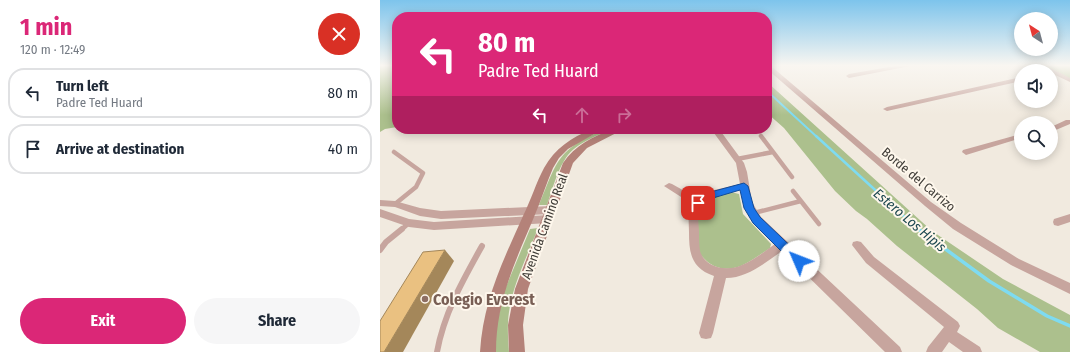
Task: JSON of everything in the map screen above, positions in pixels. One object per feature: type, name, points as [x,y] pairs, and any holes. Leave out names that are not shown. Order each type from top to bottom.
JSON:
[{"type":"main road","name":"Avenida Camino Real","points":[[488,352],[487,340],[490,318],[496,294],[546,176],[557,156],[576,140],[589,134]]},
{"type":"main road","name":"Avenida Camino Real","points":[[517,352],[514,337],[518,299],[566,167],[573,155],[590,142],[608,134]]},
{"type":"street","name":"Borde del Carrizo","points":[[786,82],[928,204],[957,226],[1015,262],[1070,289]]},
{"type":"street","points":[[887,109],[944,96],[975,92],[983,88],[1007,82]]},
{"type":"street","points":[[1058,124],[1069,122]]},
{"type":"street","points":[[1058,127],[1069,122]]},
{"type":"street","points":[[719,134],[737,159],[743,172],[746,202],[752,214],[782,245],[895,352]]},
{"type":"street","points":[[966,152],[1014,138]]},
{"type":"street","points":[[669,186],[698,203]]},
{"type":"street","points":[[744,186],[710,195],[698,203],[694,211],[695,253],[698,258],[707,267],[721,273],[735,272],[745,269],[782,245]]},
{"type":"street","points":[[380,203],[395,204],[420,212],[441,215],[529,216]]},
{"type":"street","points":[[380,213],[409,223],[434,226],[549,214]]},
{"type":"street","points":[[1058,222],[1070,218]]},
{"type":"street","points":[[856,246],[975,352]]},
{"type":"street","points":[[706,333],[721,273]]},
{"type":"street","points":[[933,352],[950,329]]},
{"type":"lane","points":[[761,136],[792,177]]},
{"type":"lane","points":[[394,152],[423,173],[422,179],[417,186],[395,204]]},
{"type":"lane","points":[[737,159],[773,152]]},
{"type":"lane","points":[[793,191],[819,224]]},
{"type":"lane","points":[[752,214],[801,201]]},
{"type":"lane","points":[[380,250],[386,242],[409,223]]},
{"type":"lane","points":[[437,352],[442,326],[448,311],[482,246]]},
{"type":"green space","points":[[380,82],[392,82],[392,128],[380,132]]},
{"type":"green space","points":[[772,87],[932,231],[1003,279],[1070,315],[1070,352],[1040,352],[998,328],[977,309],[897,246],[856,211],[835,191],[784,128],[772,117]]},
{"type":"green space","points":[[594,134],[601,134],[579,145],[568,155],[559,171],[547,205],[539,205],[561,158],[568,150]]},
{"type":"green space","points":[[731,192],[739,194],[743,214],[771,244],[770,248],[741,266],[725,269],[709,263],[700,253],[697,236],[698,210],[706,200]]},
{"type":"green space","points":[[538,228],[517,280],[511,301],[508,322],[509,352],[496,352],[496,329],[503,294],[530,229]]},
{"type":"building","points":[[445,250],[384,352],[380,352],[380,321],[423,252]]},
{"type":"waterway","name":"Estero Los Hipis","points":[[772,96],[817,137]]},
{"type":"waterway","name":"Estero Los Hipis","points":[[816,136],[919,230]]},
{"type":"waterway","name":"Estero Los Hipis","points":[[918,229],[989,281],[1047,316],[1070,326]]},
{"type":"place","name":"Colegio Everest","points":[[425,299]]},
{"type":"route","points":[[698,203],[706,197],[718,192],[744,186],[746,202],[752,214],[799,261]]}]
